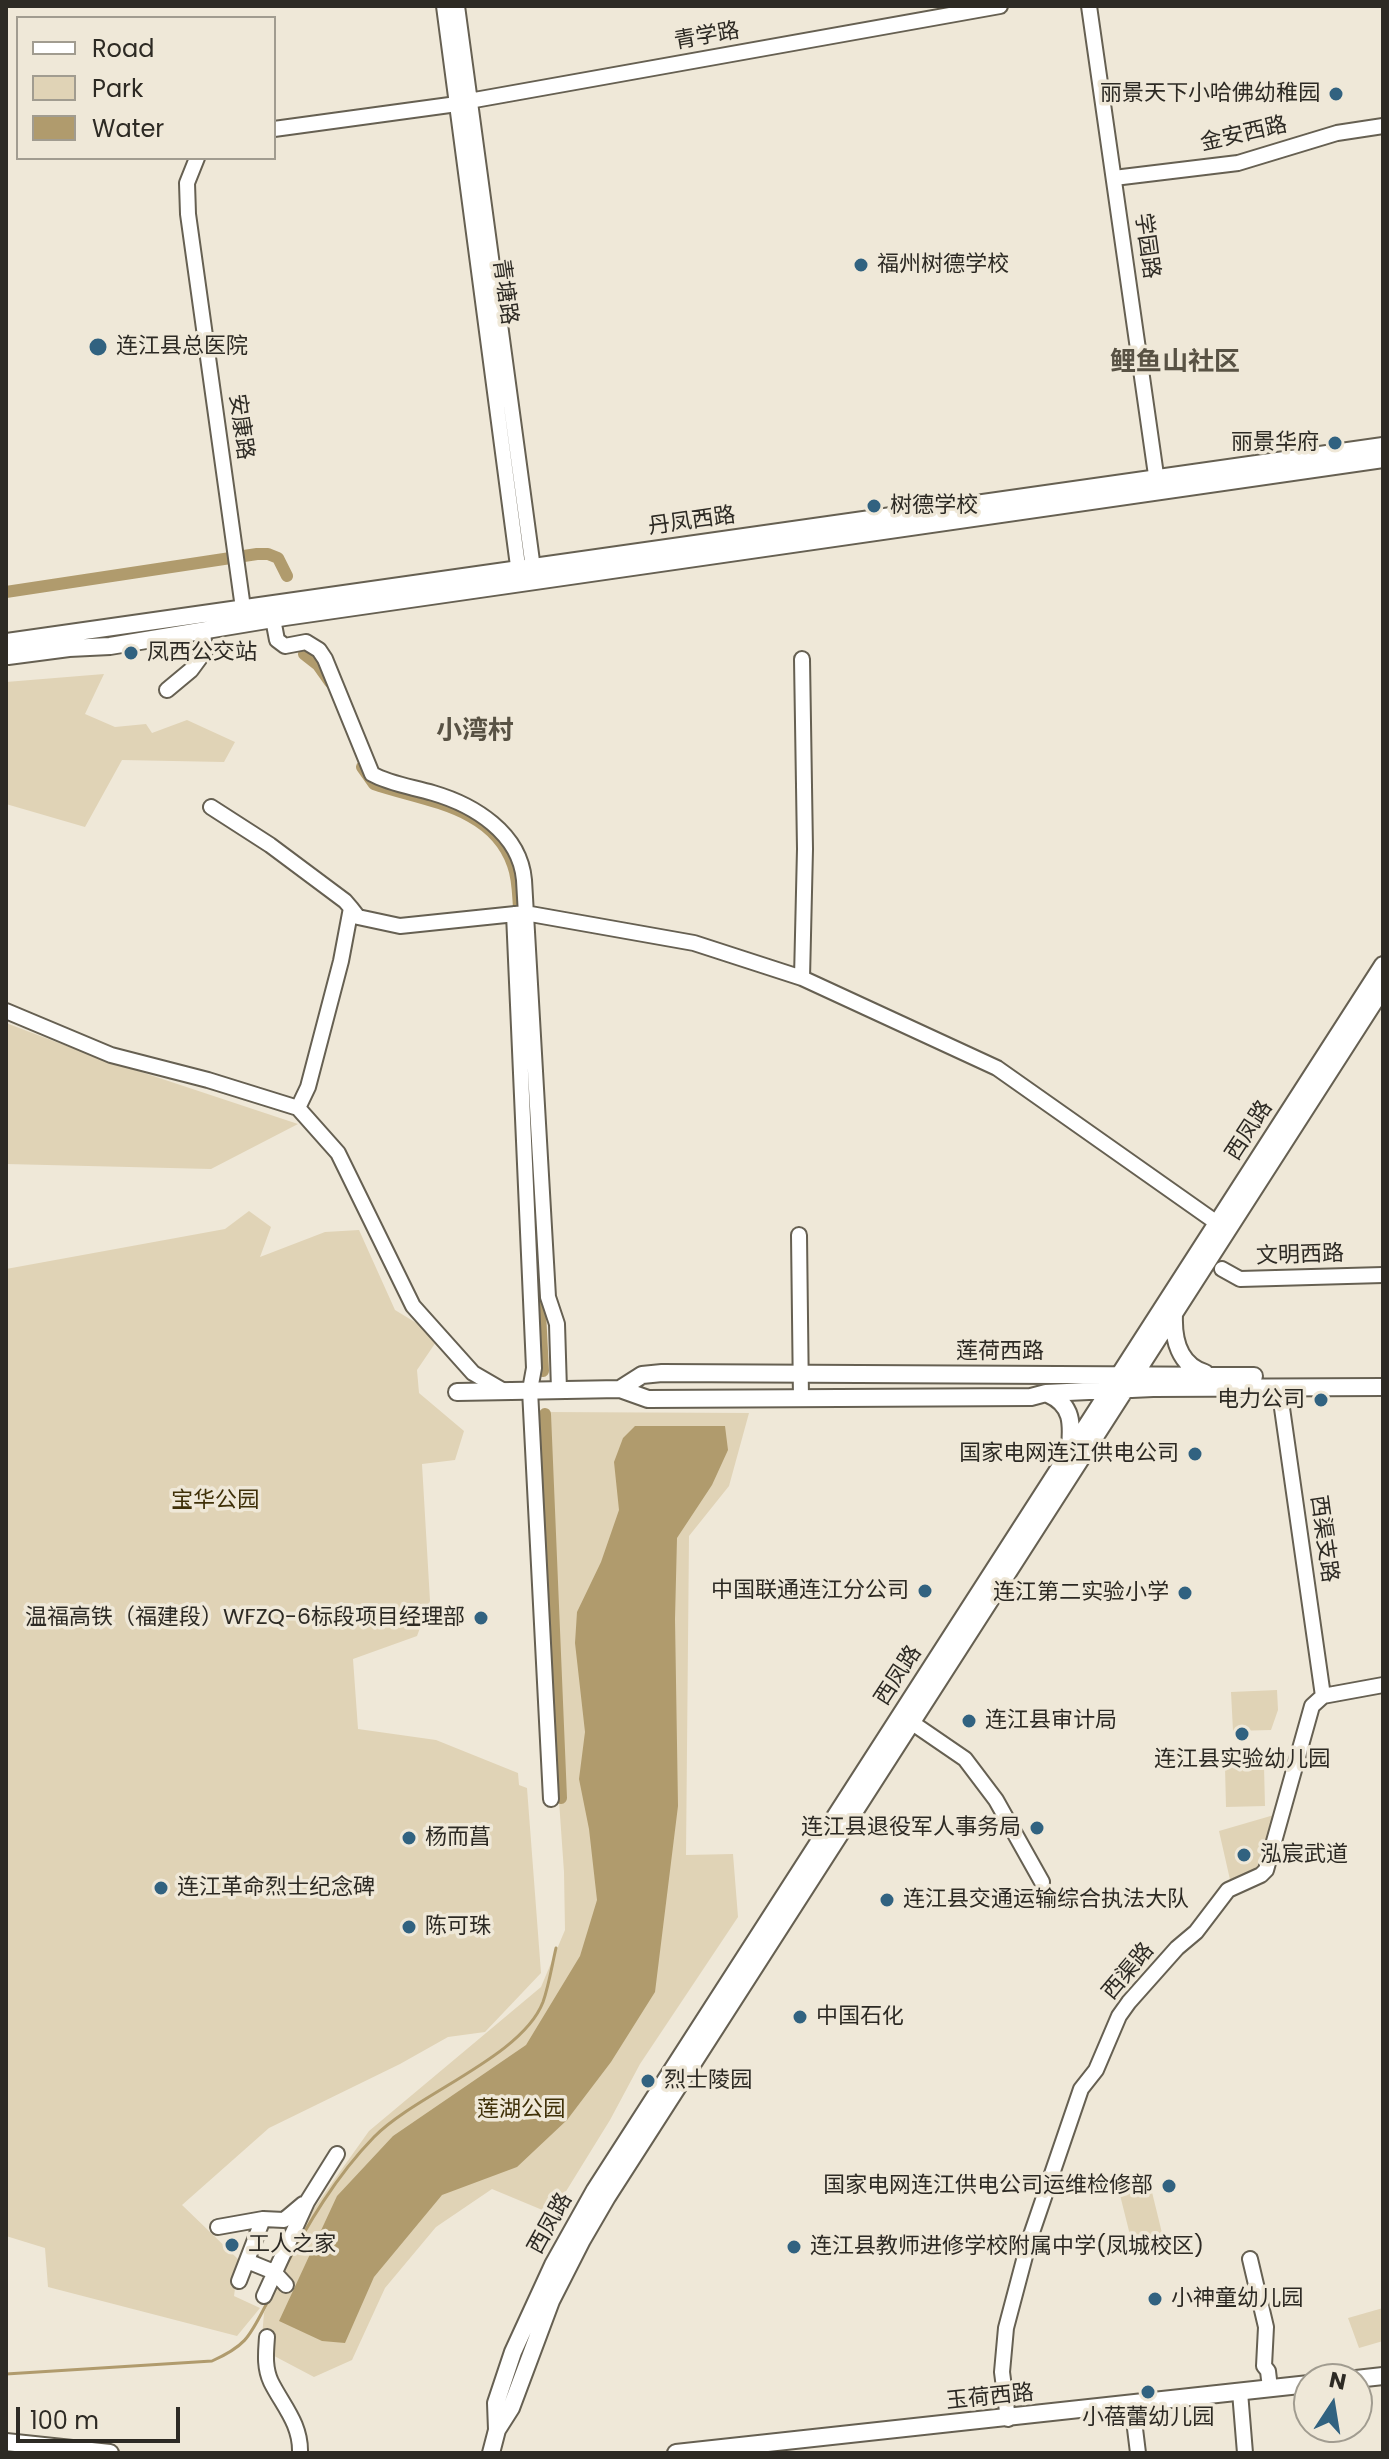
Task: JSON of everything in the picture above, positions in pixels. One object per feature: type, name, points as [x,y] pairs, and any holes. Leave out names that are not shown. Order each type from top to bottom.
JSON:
[{"type":"main road","name":"丹凤西路","points":[[1158,485],[1383,446]]},
{"type":"main road","name":"丹凤西路","points":[[8,649],[243,608],[527,575],[1158,485],[1383,459]]},
{"type":"main road","name":"丹凤西路","points":[[8,649],[203,632],[527,575]]},
{"type":"main road","name":"西凤路","points":[[497,2430],[511,2408],[551,2301],[582,2240],[911,1722],[1217,1223],[1383,965]]},
{"type":"main road","name":"西凤路","points":[[491,2453],[497,2430],[496,2403],[513,2352],[553,2265],[595,2190],[1070,1452],[1174,1315],[1383,988]]},
{"type":"main road","points":[[1174,1315],[1175,1339],[1184,1358],[1199,1372],[1215,1376]]},
{"type":"main road","name":"莲荷西路","points":[[620,1389],[648,1374],[1045,1374],[1122,1382],[1383,1387]]},
{"type":"main road","points":[[1045,1374],[1046,1393],[1057,1398],[1069,1412],[1072,1432],[1070,1452]]},
{"type":"main road","name":"莲荷西路","points":[[457,1392],[620,1389],[648,1399],[1031,1397],[1122,1382],[1215,1376],[1383,1377]]},
{"type":"main road","name":"玉荷西路","points":[[676,2453],[1293,2386]]},
{"type":"main road","points":[[6,2442],[110,2453]]},
{"type":"street","name":"青塘路","points":[[444,6],[463,102],[527,575]]},
{"type":"street","name":"青塘路","points":[[457,6],[463,102]]},
{"type":"street","name":"青学路","points":[[463,102],[1000,6]]},
{"type":"street","name":"学园路","points":[[1089,6],[1158,485]]},
{"type":"street","points":[[276,129],[463,102]]},
{"type":"street","name":"金安西路","points":[[1114,178],[1250,161],[1337,133],[1383,126]]},
{"type":"street","name":"安康路","points":[[196,160],[187,183],[188,214],[243,608]]},
{"type":"street","points":[[273,619],[277,640],[285,646],[306,642],[319,650],[325,659],[372,774],[456,801],[484,816],[504,835],[521,866],[534,1368],[530,1390],[551,1799]]},
{"type":"street","points":[[167,690],[191,670],[205,651],[203,632]]},
{"type":"street","points":[[802,659],[805,849],[802,978]]},
{"type":"street","points":[[211,807],[270,845],[345,901],[358,917],[400,926],[520,914],[694,943],[802,978],[997,1068],[1217,1223]]},
{"type":"street","points":[[298,1108],[312,1073],[341,961],[351,908]]},
{"type":"street","points":[[520,914],[548,1297],[557,1328],[559,1390]]},
{"type":"street","points":[[6,1011],[111,1055],[298,1108],[338,1153],[413,1306],[473,1373],[504,1391]]},
{"type":"street","points":[[799,1235],[801,1399]]},
{"type":"street","name":"文明西路","points":[[1222,1269],[1240,1279],[1383,1275]]},
{"type":"street","name":"西渠支路","points":[[1279,1387],[1323,1696]]},
{"type":"street","points":[[1323,1696],[1383,1685]]},
{"type":"street","name":"西渠路","points":[[1008,2419],[1002,2372],[1006,2328],[1029,2241],[1078,2096],[1096,2070],[1123,2008],[1177,1948],[1196,1932],[1223,1895],[1266,1870],[1308,1715],[1312,1706],[1323,1696]]},
{"type":"street","points":[[911,1722],[965,1759],[996,1800],[1042,1882]]},
{"type":"street","points":[[264,2296],[307,2202],[337,2154]]},
{"type":"street","points":[[218,2227],[263,2219],[284,2220],[307,2202]]},
{"type":"street","points":[[239,2281],[263,2219]]},
{"type":"street","points":[[1250,2259],[1266,2327],[1264,2366],[1268,2371],[1270,2388]]},
{"type":"street","points":[[247,2261],[274,2272],[286,2285]]},
{"type":"street","points":[[267,2337],[266,2363],[271,2381],[292,2414],[300,2453]]},
{"type":"street","points":[[1240,2392],[1245,2453]]},
{"type":"street","points":[[1132,2404],[1138,2453]]},
{"type":"green space","points":[[104,674],[85,714],[115,727],[146,724],[152,733],[187,720],[235,742],[224,762],[122,760],[85,827],[6,804],[6,682]]},
{"type":"green space","points":[[6,1023],[96,1057],[298,1124],[211,1169],[6,1164]]},
{"type":"green space","name":"宝华公园","points":[[249,1211],[271,1227],[260,1257],[325,1232],[359,1230],[395,1310],[423,1327],[436,1342],[417,1370],[419,1393],[464,1431],[455,1460],[422,1464],[430,1601],[417,1636],[353,1659],[358,1729],[436,1740],[518,1773],[519,1785],[527,1788],[541,1973],[485,2032],[448,2037],[269,2128],[182,2205],[239,2260],[234,2296],[260,2308],[237,2336],[48,2287],[45,2248],[6,2236],[6,1269],[225,1229]]},
{"type":"green space","name":"莲湖公园","points":[[544,1412],[749,1413],[729,1486],[689,1536],[686,1855],[733,1854],[738,1917],[640,2064],[610,2120],[552,2214],[492,2189],[436,2227],[385,2288],[352,2360],[314,2377],[261,2349],[264,2313],[305,2221],[369,2131],[541,1987],[565,1930]]},
{"type":"green space","points":[[1277,1690],[1278,1710],[1271,1730],[1233,1731],[1231,1692]]},
{"type":"green space","points":[[1264,1766],[1265,1806],[1226,1807],[1225,1767]]},
{"type":"green space","points":[[1274,1815],[1263,1869],[1231,1884],[1219,1831]]},
{"type":"green space","points":[[1150,2184],[1162,2233],[1131,2239],[1119,2191]]},
{"type":"green space","points":[[1383,2308],[1383,2341],[1359,2348],[1348,2318]]},
{"type":"water","points":[[635,1426],[725,1426],[728,1450],[712,1485],[677,1538],[678,1806],[655,1992],[611,2062],[567,2120],[517,2167],[442,2195],[374,2277],[345,2343],[322,2341],[279,2321],[337,2196],[393,2136],[526,2045],[580,1956],[597,1900],[589,1829],[579,1779],[585,1732],[575,1643],[577,1612],[601,1562],[619,1510],[614,1462],[623,1438]]},
{"type":"waterway","points":[[6,592],[257,554],[278,558],[287,576]]},
{"type":"waterway","points":[[304,654],[318,665],[330,682]]},
{"type":"waterway","points":[[362,767],[374,784],[454,809],[490,830],[503,845],[513,865],[519,908]]},
{"type":"waterway","points":[[528,1074],[543,1371]]},
{"type":"waterway","points":[[545,1414],[561,1798]]},
{"type":"waterway","points":[[282,2273],[323,2202],[374,2137],[392,2121],[491,2058],[531,2022],[543,2002],[556,1948]]},
{"type":"waterway","points":[[6,2374],[212,2361],[247,2338],[268,2301]]},
{"type":"place","name":"丽景天下小哈佛幼稚园","points":[[1336,94]]},
{"type":"place","name":"福州树德学校","points":[[861,265]]},
{"type":"place","name":"连江县总医院","points":[[98,347]]},
{"type":"place","name":"丽景华府","points":[[1335,443]]},
{"type":"place","name":"树德学校","points":[[874,506]]},
{"type":"place","name":"凤西公交站","points":[[131,653]]},
{"type":"place","name":"电力公司","points":[[1321,1400]]},
{"type":"place","name":"国家电网连江供电公司","points":[[1195,1454]]},
{"type":"place","name":"中国联通连江分公司","points":[[925,1591]]},
{"type":"place","name":"连江第二实验小学","points":[[1185,1593]]},
{"type":"place","name":"温福高铁（福建段）WFZQ-6标段项目经理部","points":[[481,1618]]},
{"type":"place","name":"连江县审计局","points":[[969,1721]]},
{"type":"place","name":"连江县实验幼儿园","points":[[1242,1734]]},
{"type":"place","name":"连江县退役军人事务局","points":[[1037,1828]]},
{"type":"place","name":"杨而菖","points":[[409,1838]]},
{"type":"place","name":"泓宸武道","points":[[1244,1855]]},
{"type":"place","name":"连江革命烈士纪念碑","points":[[161,1888]]},
{"type":"place","name":"连江县交通运输综合执法大队","points":[[887,1900]]},
{"type":"place","name":"陈可珠","points":[[409,1927]]},
{"type":"place","name":"中国石化","points":[[800,2017]]},
{"type":"place","name":"烈士陵园","points":[[648,2081]]},
{"type":"place","name":"国家电网连江供电公司运维检修部","points":[[1169,2186]]},
{"type":"place","name":"工人之家","points":[[232,2245]]},
{"type":"place","name":"连江县教师进修学校附属中学(凤城校区)","points":[[794,2247]]},
{"type":"place","name":"小神童幼儿园","points":[[1155,2299]]},
{"type":"place","name":"小蓓蕾幼儿园","points":[[1148,2392]]},
{"type":"district","name":"鲤鱼山社区","points":[[1175,363]]},
{"type":"district","name":"小湾村","points":[[475,732]]}]
